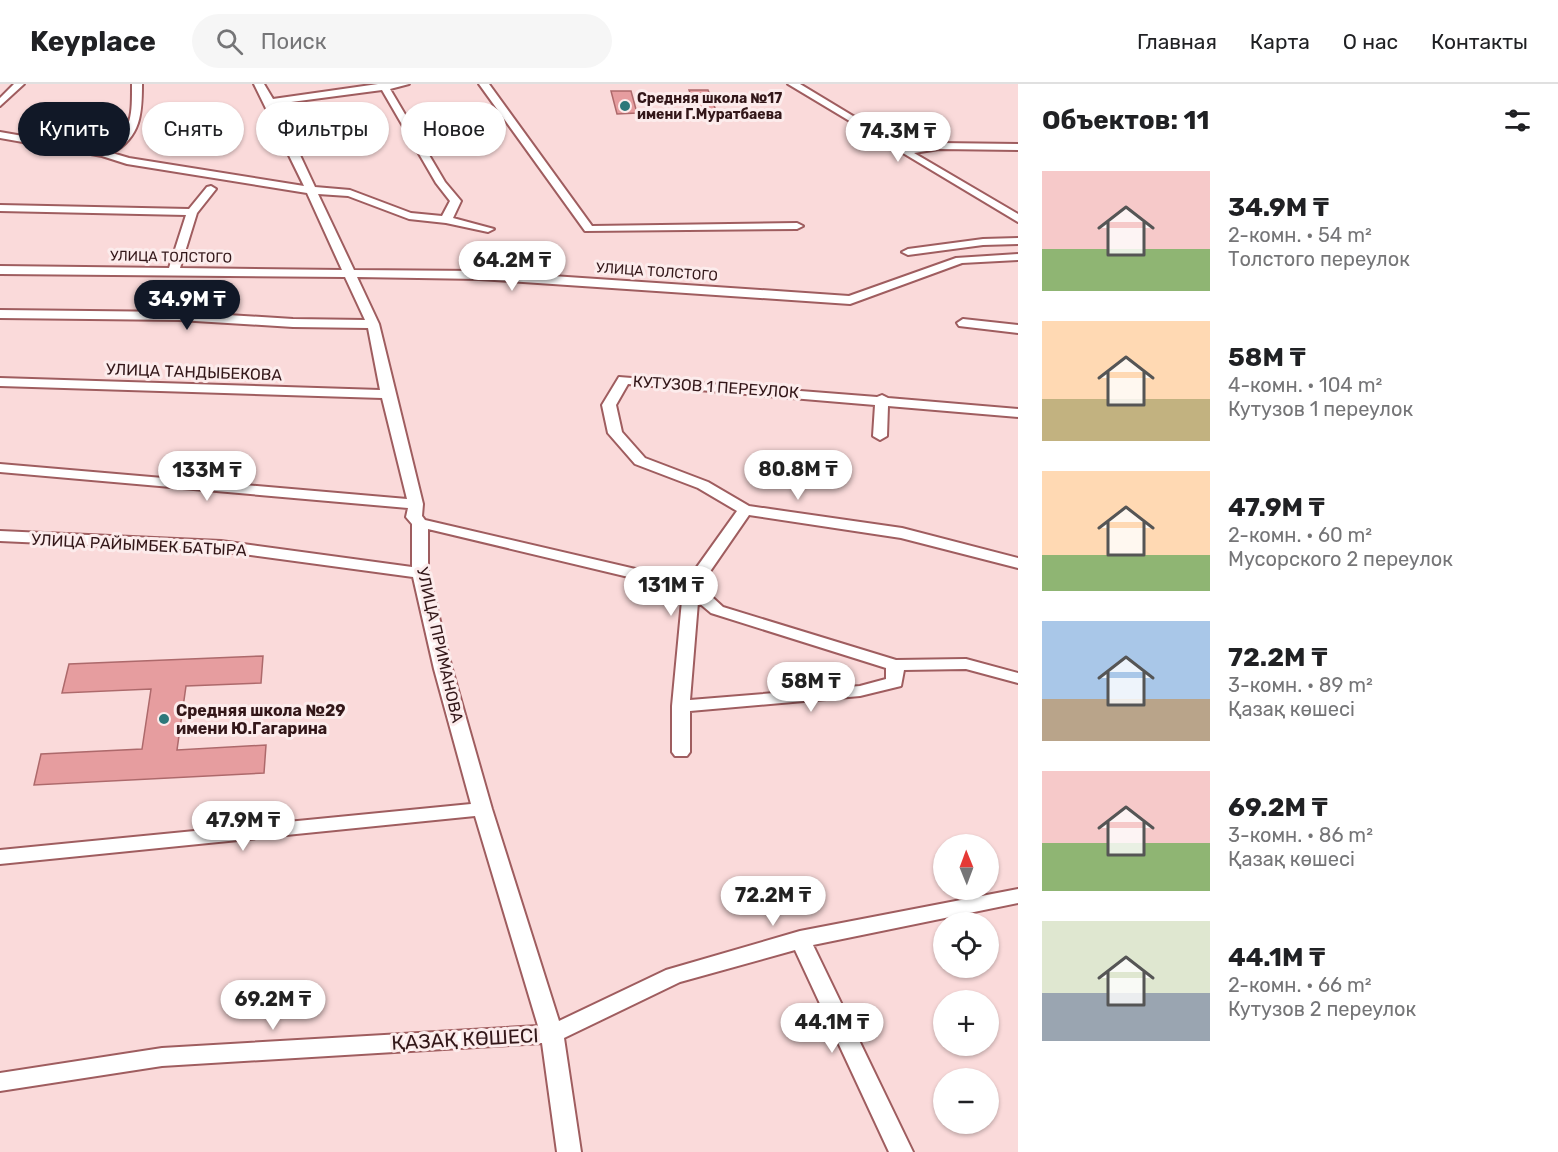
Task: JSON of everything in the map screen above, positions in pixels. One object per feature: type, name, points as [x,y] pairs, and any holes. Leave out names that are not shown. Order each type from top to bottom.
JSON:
[{"type":"street","points":[[0,103],[19,84]]},
{"type":"street","points":[[130,135],[137,108],[137,84]]},
{"type":"street","name":"УЛИЦА ПРИМАНОВА","points":[[259,84],[270,102]]},
{"type":"street","points":[[270,102],[404,84]]},
{"type":"street","points":[[484,84],[589,229],[797,226]]},
{"type":"street","points":[[793,84],[1018,219]]},
{"type":"street","points":[[384,85],[435,174],[456,201],[446,219]]},
{"type":"street","points":[[0,135],[18,138]]},
{"type":"street","points":[[904,151],[939,146],[1018,147]]},
{"type":"street","points":[[113,156],[128,161],[310,190],[350,193],[408,216],[446,219],[488,229]]},
{"type":"street","name":"УЛИЦА ПРИМАНОВА","points":[[295,156],[373,324],[416,504],[414,517],[420,523],[420,573],[443,669],[482,809],[552,1034],[569,1152]]},
{"type":"street","points":[[173,273],[192,212],[201,204],[211,189]]},
{"type":"street","points":[[0,201],[37,208]]},
{"type":"street","points":[[0,208],[192,212]]},
{"type":"street","points":[[1004,210],[1018,209]]},
{"type":"street","points":[[908,252],[983,242],[1018,241]]},
{"type":"street","name":"УЛИЦА ТОЛСТОГО","points":[[0,270],[479,274],[850,300],[960,260],[1018,257]]},
{"type":"street","points":[[0,314],[179,316],[292,323],[373,324]]},
{"type":"street","points":[[963,323],[1018,328]]},
{"type":"street","name":"КУТУЗОВ 1 ПЕРЕУЛОК","points":[[1018,413],[882,399],[624,380],[609,405],[615,433],[640,461],[703,485],[745,510],[902,533],[1018,563]]},
{"type":"street","name":"УЛИЦА ТАНДЫБЕКОВА","points":[[0,382],[388,394]]},
{"type":"street","points":[[880,436],[882,399]]},
{"type":"street","points":[[0,468],[416,504]]},
{"type":"street","points":[[681,752],[681,706],[691,587],[745,510]]},
{"type":"street","points":[[420,523],[691,587],[717,610],[895,665],[966,664],[1018,678]]},
{"type":"street","name":"УЛИЦА РАЙЫМБЕК БАТЫРА","points":[[0,536],[221,546],[420,573]]},
{"type":"street","points":[[681,706],[860,691],[895,682],[895,665]]},
{"type":"street","points":[[0,857],[482,809]]},
{"type":"street","name":"ҚАЗАҚ КӨШЕСІ","points":[[0,1082],[162,1058],[552,1034],[674,976],[800,939],[1018,896]]},
{"type":"street","points":[[800,939],[901,1152]]},
{"type":"building","points":[[689,90],[708,90],[717,113],[697,113]]},
{"type":"building","points":[[611,91],[631,91],[637,113],[617,114]]},
{"type":"building","name":"Средняя школа №29 имени Ю.Гагарина","points":[[263,656],[261,683],[186,686],[177,750],[266,745],[264,773],[34,785],[41,754],[142,749],[151,689],[62,693],[69,664]]},
{"type":"place","name":"Средняя школа №17 имени Г.Муратбаева","points":[[625,106]]},
{"type":"place","name":"Средняя школа №29 имени Ю.Гагарина","points":[[164,719]]}]
